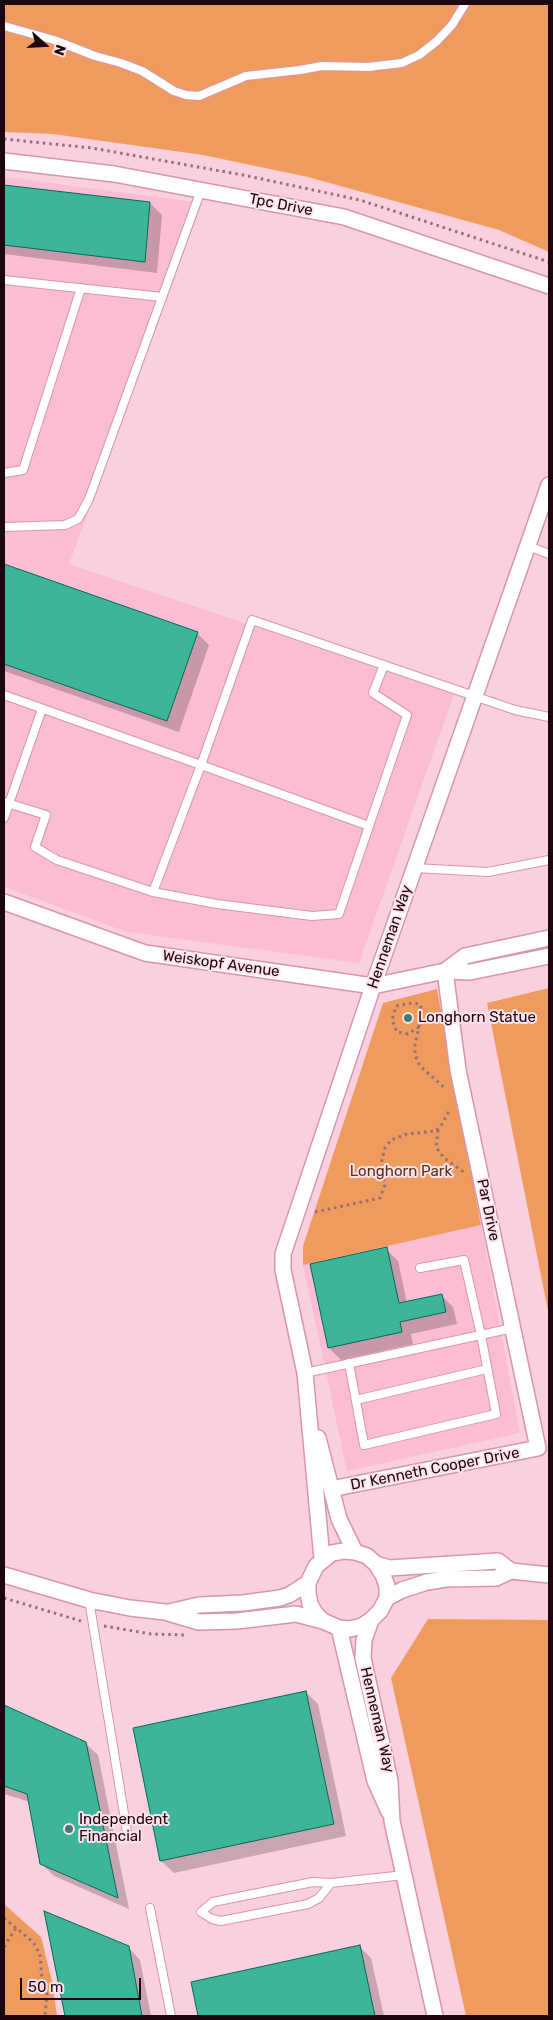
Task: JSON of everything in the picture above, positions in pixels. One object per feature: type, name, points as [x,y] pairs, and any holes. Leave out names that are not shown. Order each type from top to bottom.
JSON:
[{"type":"street","name":"Tpc Drive","points":[[4,161],[114,174],[344,217],[549,286]]},
{"type":"street","name":"Henneman Way","points":[[322,1559],[305,1373],[283,1270],[283,1254],[373,986],[549,485]]},
{"type":"street","name":"Weiskopf Avenue","points":[[4,902],[144,953],[373,986],[445,971]]},
{"type":"street","points":[[445,971],[466,956],[549,938]]},
{"type":"street","points":[[445,971],[470,972],[549,956]]},
{"type":"street","name":"Par Drive","points":[[445,971],[458,1070],[538,1448]]},
{"type":"street","name":"Henneman Way","points":[[307,1395],[339,1519],[355,1552]]},
{"type":"street","name":"Dr Kenneth Cooper Drive","points":[[331,1489],[538,1448]]},
{"type":"street","points":[[323,1621],[310,1604],[308,1583],[316,1566],[322,1559],[332,1553],[344,1551],[367,1556],[376,1564],[386,1586],[387,1598]]},
{"type":"street","points":[[376,1564],[389,1568],[498,1561],[511,1571],[549,1576]]},
{"type":"street","points":[[4,1575],[88,1600],[123,1607],[165,1612],[199,1622],[237,1621],[296,1614],[323,1621],[339,1628],[350,1629],[362,1626],[371,1620],[387,1598],[402,1590],[427,1582],[446,1579],[496,1578],[511,1571]]},
{"type":"street","points":[[165,1612],[199,1605],[243,1603],[280,1598],[289,1595],[308,1583]]},
{"type":"street","name":"Henneman Way","points":[[371,1620],[364,1640],[362,1658],[390,1780],[392,1821],[435,2016]]},
{"type":"street","name":"Henneman Way","points":[[339,1628],[375,1781],[392,1821]]},
{"type":"lane","points":[[4,26],[54,40],[95,56],[121,63],[142,71],[174,91],[186,95],[199,96],[246,76],[322,66],[368,67],[402,63],[419,55],[437,41],[452,25],[465,4]]},
{"type":"lane","points":[[4,527],[65,525],[78,519],[89,499],[200,190]]},
{"type":"lane","points":[[4,280],[162,297]]},
{"type":"lane","points":[[4,473],[23,470],[81,288]]},
{"type":"lane","points":[[528,546],[549,554]]},
{"type":"lane","points":[[153,892],[201,765],[252,620],[515,710],[549,717]]},
{"type":"lane","points":[[6,802],[46,815],[35,847],[57,860],[153,892],[217,904],[312,916],[339,914],[407,715],[373,693],[384,665]]},
{"type":"lane","points":[[4,695],[369,826]]},
{"type":"lane","points":[[4,818],[6,802],[42,709]]},
{"type":"lane","points":[[414,868],[488,872],[549,860]]},
{"type":"lane","points":[[349,1363],[364,1445],[496,1414],[464,1260],[420,1268]]},
{"type":"lane","points":[[305,1373],[513,1328]]},
{"type":"lane","points":[[356,1400],[488,1369]]},
{"type":"lane","points":[[88,1600],[127,1832]]},
{"type":"lane","points":[[331,1883],[319,1898],[308,1904],[221,1922],[201,1912],[213,1902],[313,1882],[331,1883],[404,1874]]},
{"type":"lane","points":[[150,1908],[171,2016]]},
{"type":"path","points":[[419,1027],[408,1034],[397,1032],[392,1020],[396,1006],[412,1003],[420,1004],[422,1012],[415,1055],[420,1066],[448,1091]]},
{"type":"path","points":[[314,1212],[380,1198],[386,1185],[381,1167],[385,1148],[391,1140],[407,1134],[436,1131],[450,1112],[450,1102]]},
{"type":"path","points":[[439,1127],[436,1147],[444,1158],[466,1174]]},
{"type":"path","points":[[4,1918],[35,1945],[41,1957],[42,1979],[47,1994],[45,2016]]},
{"type":"path","points":[[4,1947],[16,1928]]},
{"type":"shaded area","points":[[4,177],[202,203],[69,564],[454,694],[359,963],[127,932],[4,887]]},
{"type":"shaded area","points":[[481,1225],[520,1433],[347,1471],[303,1265]]},
{"type":"green space","points":[[4,4],[549,4],[549,252],[499,230],[308,177],[203,155],[53,134],[4,132]]},
{"type":"green space","points":[[549,988],[549,1316],[487,1003]]},
{"type":"green space","name":"Longhorn Park","points":[[437,989],[481,1225],[303,1265],[303,1246],[383,1003]]},
{"type":"green space","points":[[428,1619],[549,1620],[549,2016],[466,2016],[391,1678]]},
{"type":"green space","points":[[4,1904],[41,1937],[52,1981],[57,2016],[4,2016]]},
{"type":"building","points":[[4,185],[150,202],[145,262],[4,245]]},
{"type":"building","points":[[4,564],[198,632],[167,721],[4,664]]},
{"type":"building","points":[[387,1247],[399,1303],[442,1294],[446,1312],[400,1322],[402,1332],[328,1348],[310,1264]]},
{"type":"building","points":[[306,1691],[334,1824],[160,1861],[133,1728]]},
{"type":"building","name":"Independent Financial","points":[[4,1705],[86,1742],[118,1898],[40,1864],[27,1794],[4,1786]]},
{"type":"building","points":[[44,1911],[129,1946],[142,2016],[65,2016]]},
{"type":"building","points":[[360,1945],[375,2016],[198,2016],[191,1982]]},
{"type":"place","name":"Longhorn Statue","points":[[408,1018]]},
{"type":"place","name":"Independent Financial","points":[[69,1829]]}]
